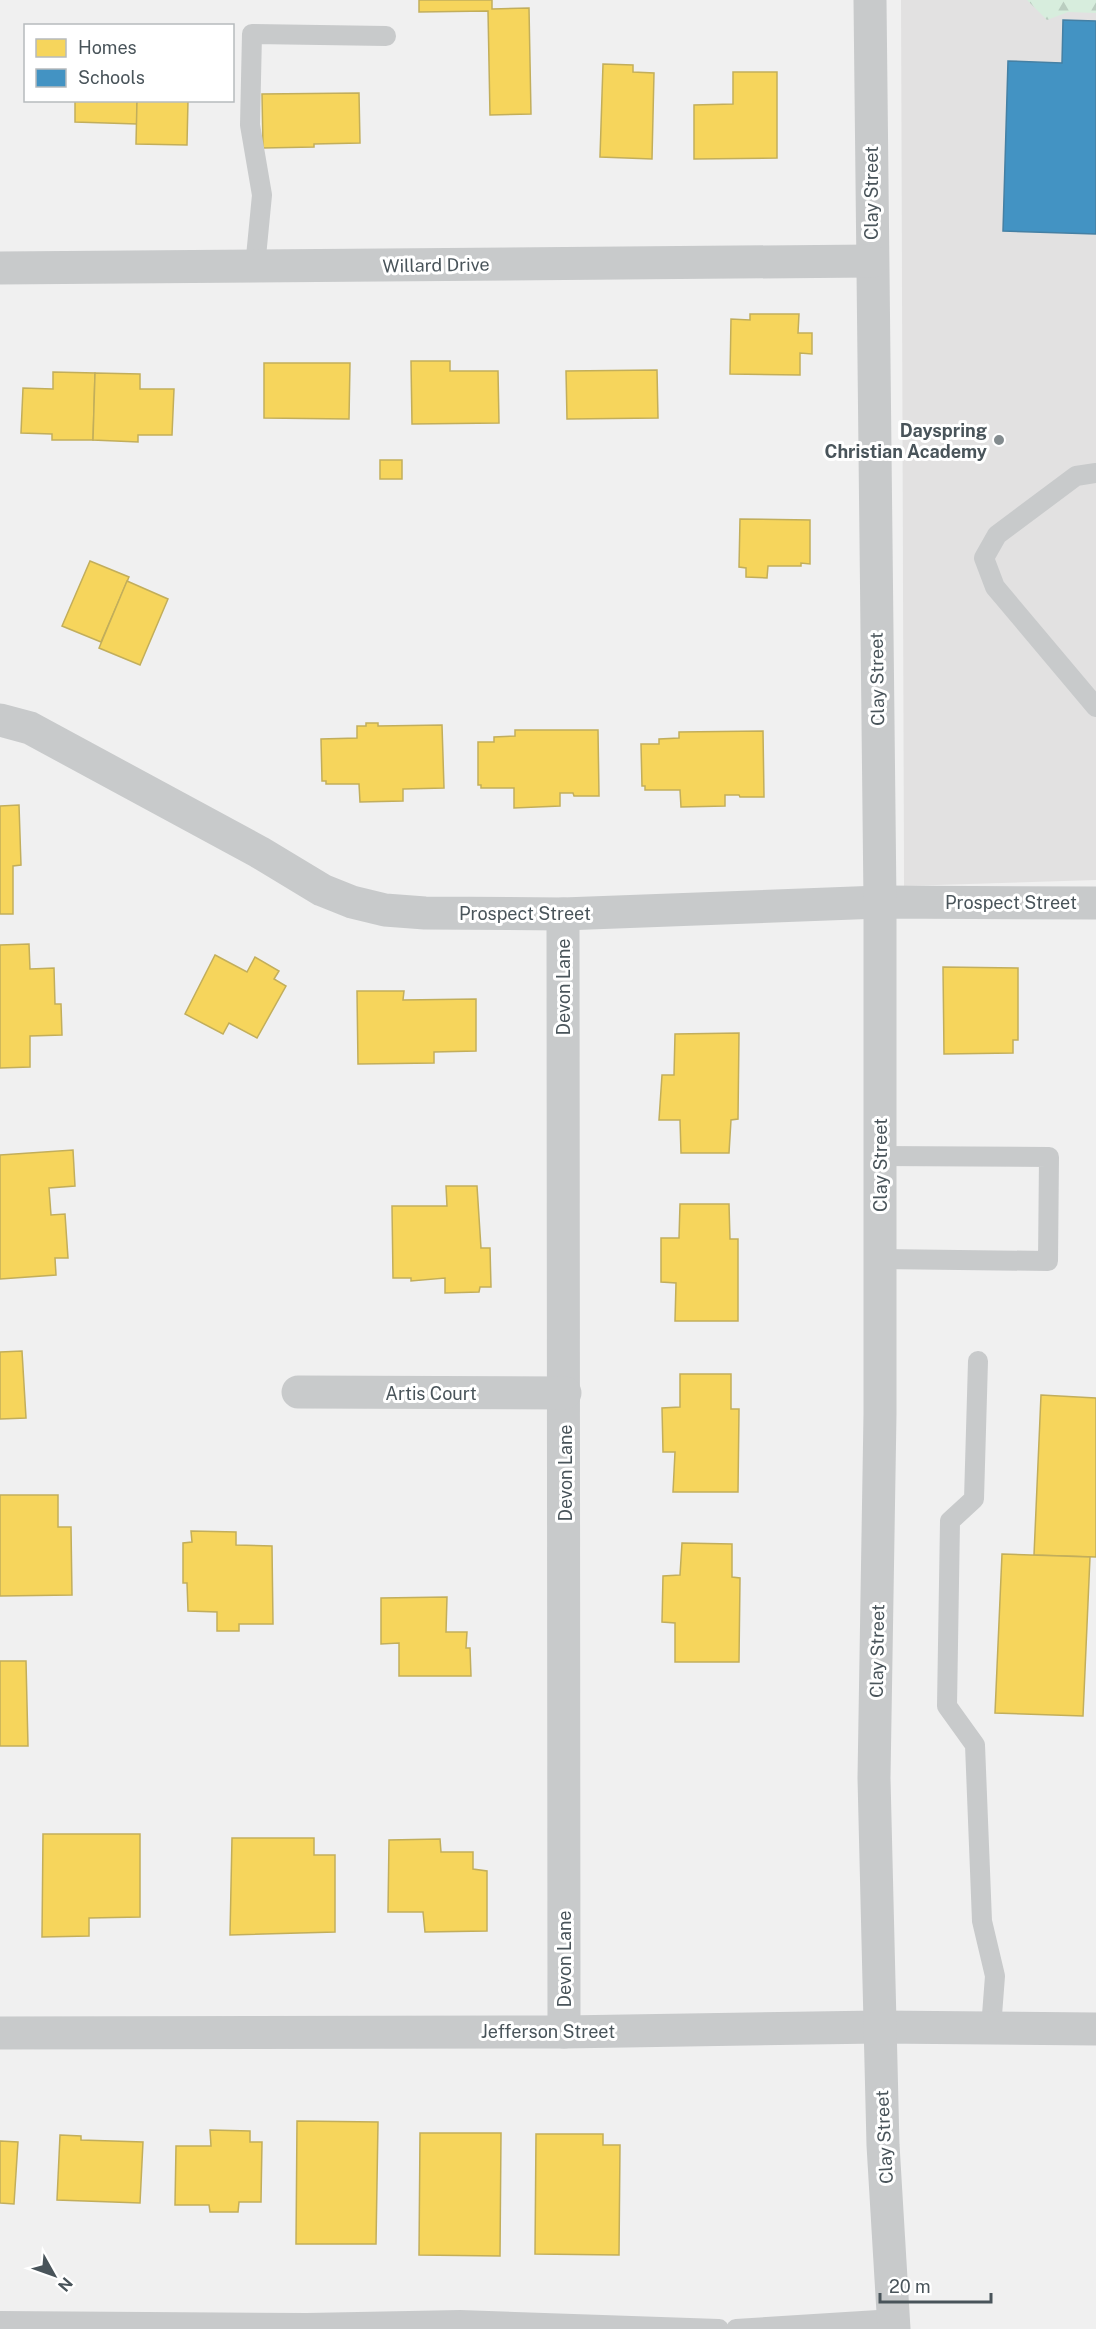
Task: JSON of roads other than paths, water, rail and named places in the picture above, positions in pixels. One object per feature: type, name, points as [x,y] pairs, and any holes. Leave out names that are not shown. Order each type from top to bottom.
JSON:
[{"type":"street","name":"Clay Street","points":[[870,0],[880,902],[878,1574],[874,1779],[883,2145],[894,2324]]},
{"type":"street","name":"Willard Drive","points":[[0,268],[872,261]]},
{"type":"street","name":"Prospect Street","points":[[0,720],[30,728],[259,852],[322,890],[352,902],[385,910],[425,913],[563,914],[880,902],[1096,903]]},
{"type":"street","name":"Devon Lane","points":[[563,914],[564,2031]]},
{"type":"street","name":"Artis Court","points":[[298,1392],[564,1393]]},
{"type":"street","name":"Jefferson Street","points":[[0,2033],[564,2031],[879,2027],[1096,2029]]},
{"type":"lane","points":[[255,267],[262,195],[250,125],[252,34],[386,36]]},
{"type":"lane","points":[[1096,473],[1076,476],[997,535],[984,558],[996,586],[1096,707]]},
{"type":"lane","points":[[880,1156],[1049,1157],[1048,1261],[880,1259]]},
{"type":"lane","points":[[978,1361],[974,1499],[950,1521],[946,1706],[975,1745],[982,1921],[995,1976],[991,2028]]},
{"type":"lane","points":[[0,2321],[308,2323],[460,2320],[718,2329]]},
{"type":"lane","points":[[736,2329],[894,2324]]},
{"type":"place","name":"Dayspring Christian Academy","points":[[999,440]]}]
